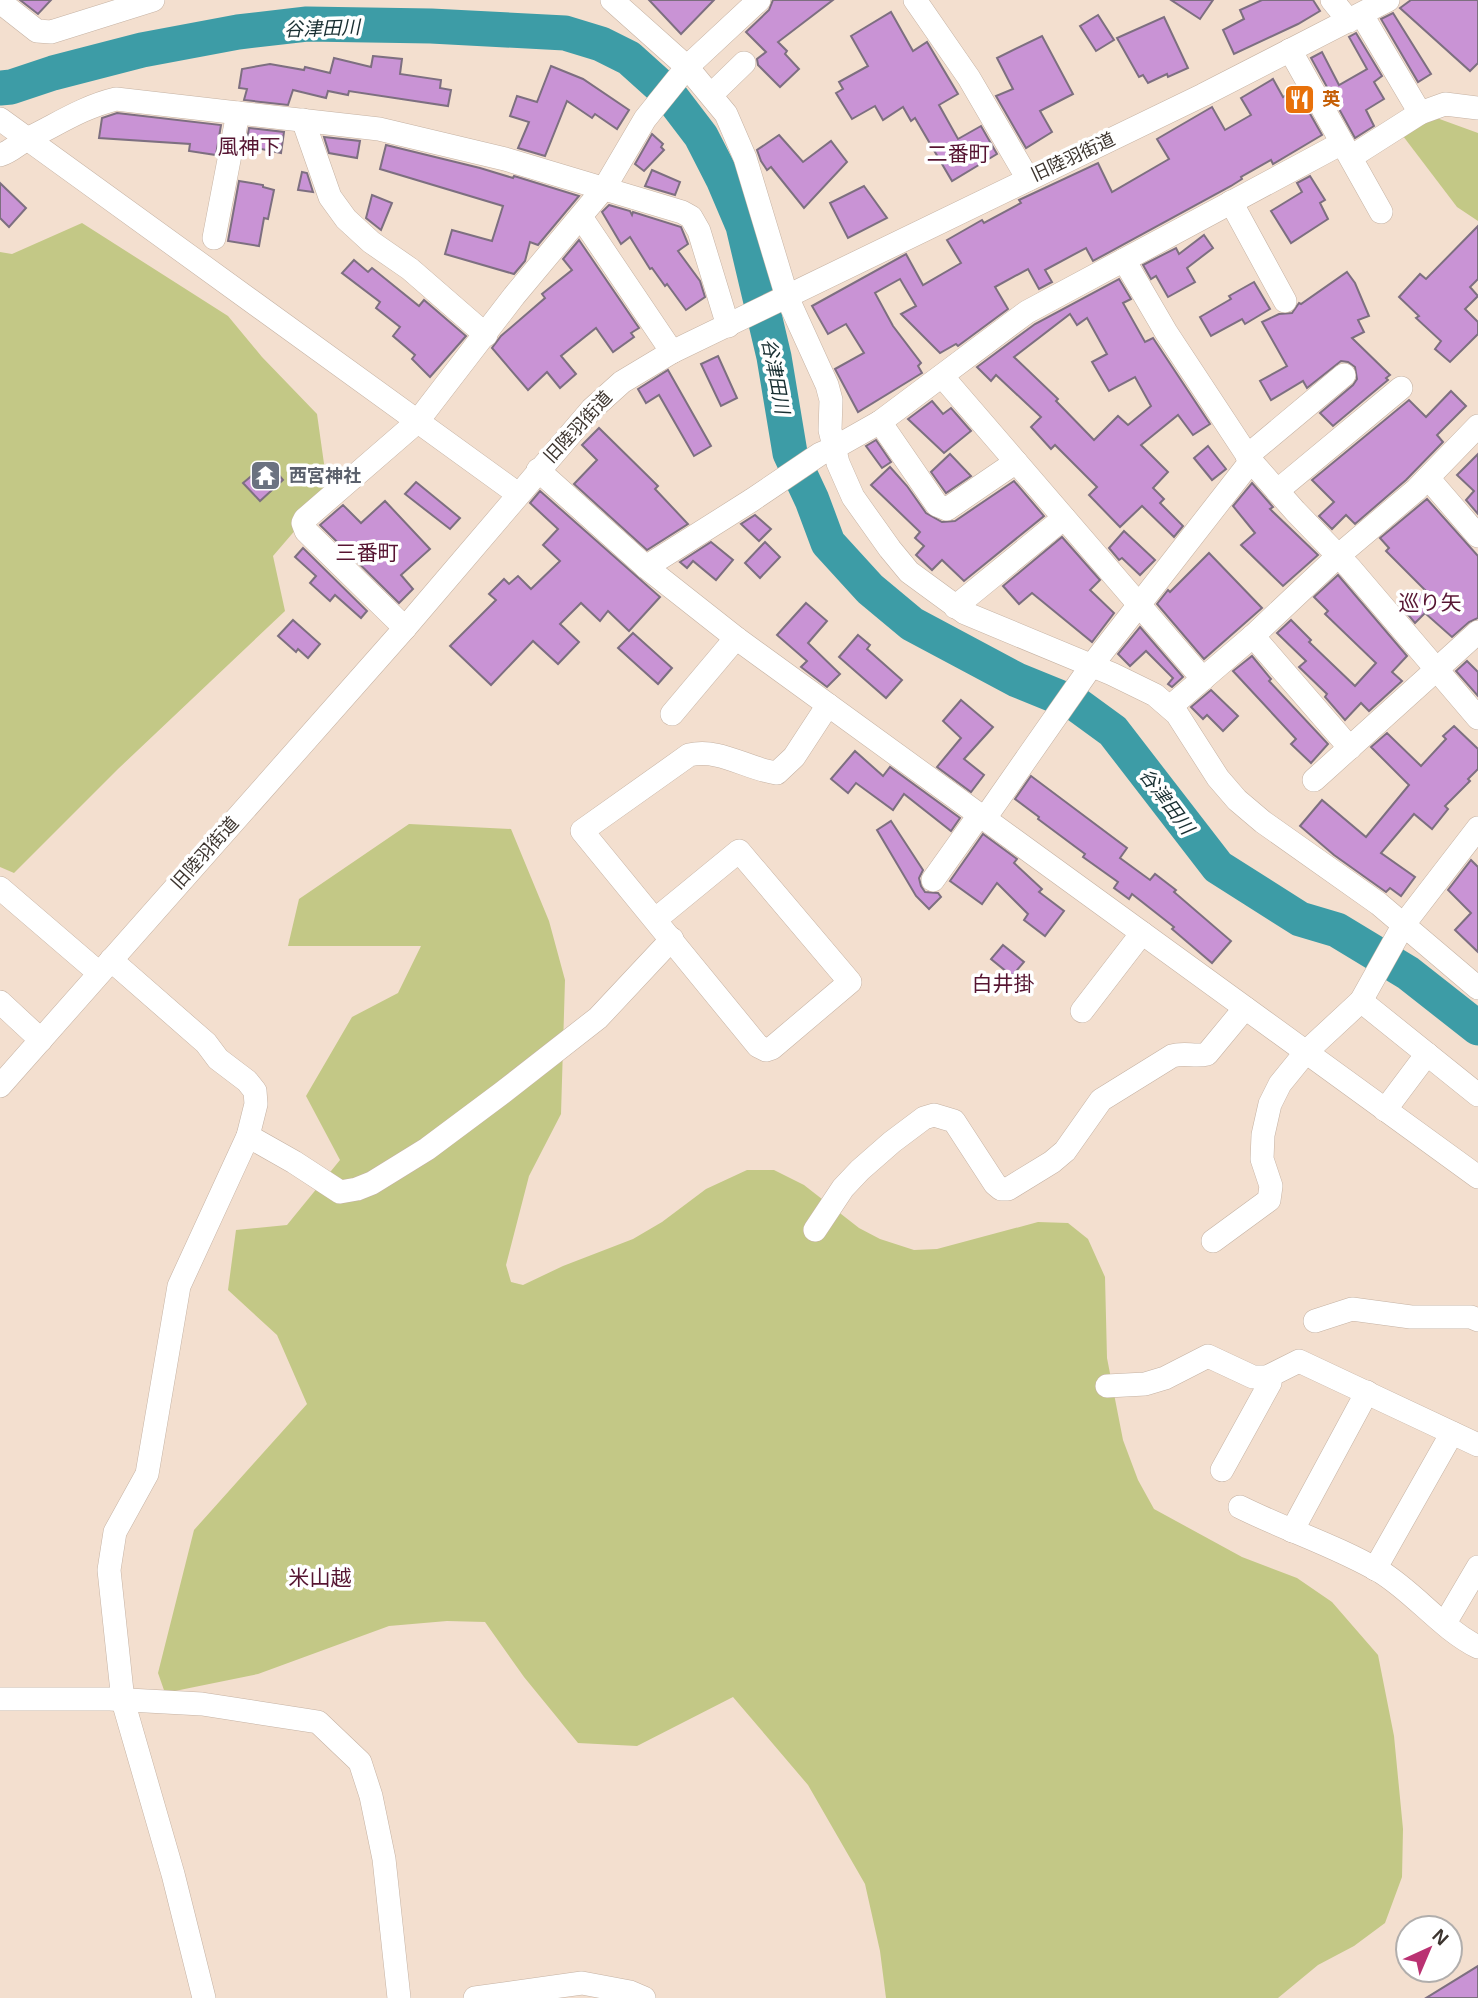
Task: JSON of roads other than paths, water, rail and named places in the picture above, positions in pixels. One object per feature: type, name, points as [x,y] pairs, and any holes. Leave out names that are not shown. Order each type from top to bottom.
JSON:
[{"type":"street","points":[[0,2],[37,31],[51,32],[153,0]]},
{"type":"street","points":[[612,0],[687,67],[726,114],[746,158],[783,299],[827,385],[831,400],[827,451]]},
{"type":"street","points":[[405,628],[306,531],[303,523],[417,422],[514,296],[605,187],[645,120],[687,67],[759,0]]},
{"type":"street","points":[[1332,0],[1355,18],[1420,113]]},
{"type":"street","name":"旧陸羽街道","points":[[0,1086],[405,628],[538,470],[592,409],[622,382],[672,352],[1203,95],[1388,0]]},
{"type":"street","points":[[922,3],[1028,178]]},
{"type":"street","points":[[1290,50],[1381,212]]},
{"type":"street","points":[[710,95],[744,63]]},
{"type":"street","points":[[13,129],[50,129],[64,117],[116,99],[379,129],[505,159],[605,187],[681,212],[691,218],[699,231],[732,324]]},
{"type":"street","points":[[646,567],[827,451],[880,422],[1027,313],[1231,202],[1347,150],[1420,113],[1445,104],[1478,108]]},
{"type":"street","points":[[214,238],[238,113]]},
{"type":"street","points":[[303,120],[330,197],[346,219],[371,242],[410,269],[486,335]]},
{"type":"street","points":[[0,155],[13,129]]},
{"type":"street","points":[[13,129],[518,494]]},
{"type":"street","points":[[1231,202],[1285,301]]},
{"type":"street","points":[[581,217],[672,352]]},
{"type":"street","points":[[1124,260],[1166,332],[1249,459],[1350,568],[1478,718]]},
{"type":"street","points":[[933,880],[1037,745],[1092,665],[1249,459],[1344,375]]},
{"type":"street","points":[[942,376],[1203,679]]},
{"type":"street","points":[[1277,491],[1401,388]]},
{"type":"street","points":[[880,422],[937,505],[943,509],[947,509],[1016,462]]},
{"type":"street","points":[[1170,707],[1253,636],[1338,556],[1395,509],[1478,426]]},
{"type":"street","points":[[827,451],[838,463],[853,497],[909,572],[965,613],[1092,665],[1155,695],[1170,707],[1186,726],[1218,778],[1237,800],[1263,822],[1379,904],[1399,933],[1478,987]]},
{"type":"street","points":[[538,470],[646,567],[736,638],[1477,1175]]},
{"type":"street","points":[[1428,478],[1478,536]]},
{"type":"street","points":[[955,607],[1064,517]]},
{"type":"street","points":[[1314,780],[1478,632]]},
{"type":"street","points":[[1253,636],[1350,748]]},
{"type":"street","points":[[672,713],[736,638]]},
{"type":"street","points":[[656,919],[739,851],[850,982],[766,1050],[758,1046],[582,831],[689,755],[704,752],[721,754],[765,771],[777,772],[794,757],[828,705]]},
{"type":"street","points":[[1213,1241],[1269,1200],[1271,1186],[1262,1159],[1263,1135],[1270,1104],[1280,1084],[1306,1052],[1364,995],[1399,933],[1478,828]]},
{"type":"street","points":[[0,888],[206,1043],[218,1059],[247,1081],[255,1091],[256,1104],[248,1136],[180,1286],[147,1474],[116,1532],[109,1570],[123,1701],[173,1874],[204,1998]]},
{"type":"street","points":[[1082,1011],[1143,933]]},
{"type":"street","points":[[248,1136],[340,1192],[373,1183],[427,1149],[598,1018],[672,939]]},
{"type":"street","points":[[1364,995],[1427,1054],[1478,1095]]},
{"type":"street","points":[[0,1002],[41,1040]]},
{"type":"street","points":[[815,1230],[843,1188],[860,1170],[892,1142],[925,1118],[934,1115],[954,1121],[995,1184],[1001,1189],[1009,1189],[1065,1152],[1101,1100],[1172,1056],[1181,1053],[1200,1056],[1207,1054],[1245,1008]]},
{"type":"street","points":[[1385,1110],[1427,1054]]},
{"type":"street","points":[[1315,1321],[1352,1309],[1411,1317],[1471,1317],[1478,1320]]},
{"type":"street","points":[[1107,1386],[1145,1384],[1165,1378],[1208,1356],[1253,1377],[1268,1377],[1299,1361],[1478,1445]]},
{"type":"street","points":[[1222,1470],[1270,1383],[1268,1377]]},
{"type":"street","points":[[1292,1531],[1367,1392]]},
{"type":"street","points":[[1376,1569],[1452,1433]]},
{"type":"street","points":[[1240,1507],[1376,1569],[1407,1590],[1465,1640],[1478,1647]]},
{"type":"street","points":[[1445,1623],[1478,1567]]},
{"type":"street","points":[[0,1699],[110,1699],[202,1704],[318,1723],[360,1762],[371,1796],[384,1859],[399,1998]]},
{"type":"street","points":[[475,1998],[582,1983],[630,1992],[644,1998]]},
{"type":"waterway","name":"谷津田川","points":[[0,88],[142,50],[238,32],[307,24],[431,26],[565,33],[601,44],[629,58],[669,94],[701,136],[743,226],[774,357],[790,453],[828,543],[870,589],[912,624],[1017,680],[1076,704],[1113,731],[1218,867],[1300,919],[1337,930],[1408,973],[1478,1028]]},
{"type":"place","name":"英","points":[[1299,99]]},
{"type":"place","name":"西宮神社","points":[[266,476]]},
{"type":"district","name":"風神下","points":[[249,147]]},
{"type":"district","name":"二番町","points":[[958,154]]},
{"type":"district","name":"三番町","points":[[367,553]]},
{"type":"district","name":"巡り矢","points":[[1430,603]]},
{"type":"district","name":"白井掛","points":[[1003,984]]},
{"type":"district","name":"米山越","points":[[320,1578]]}]
